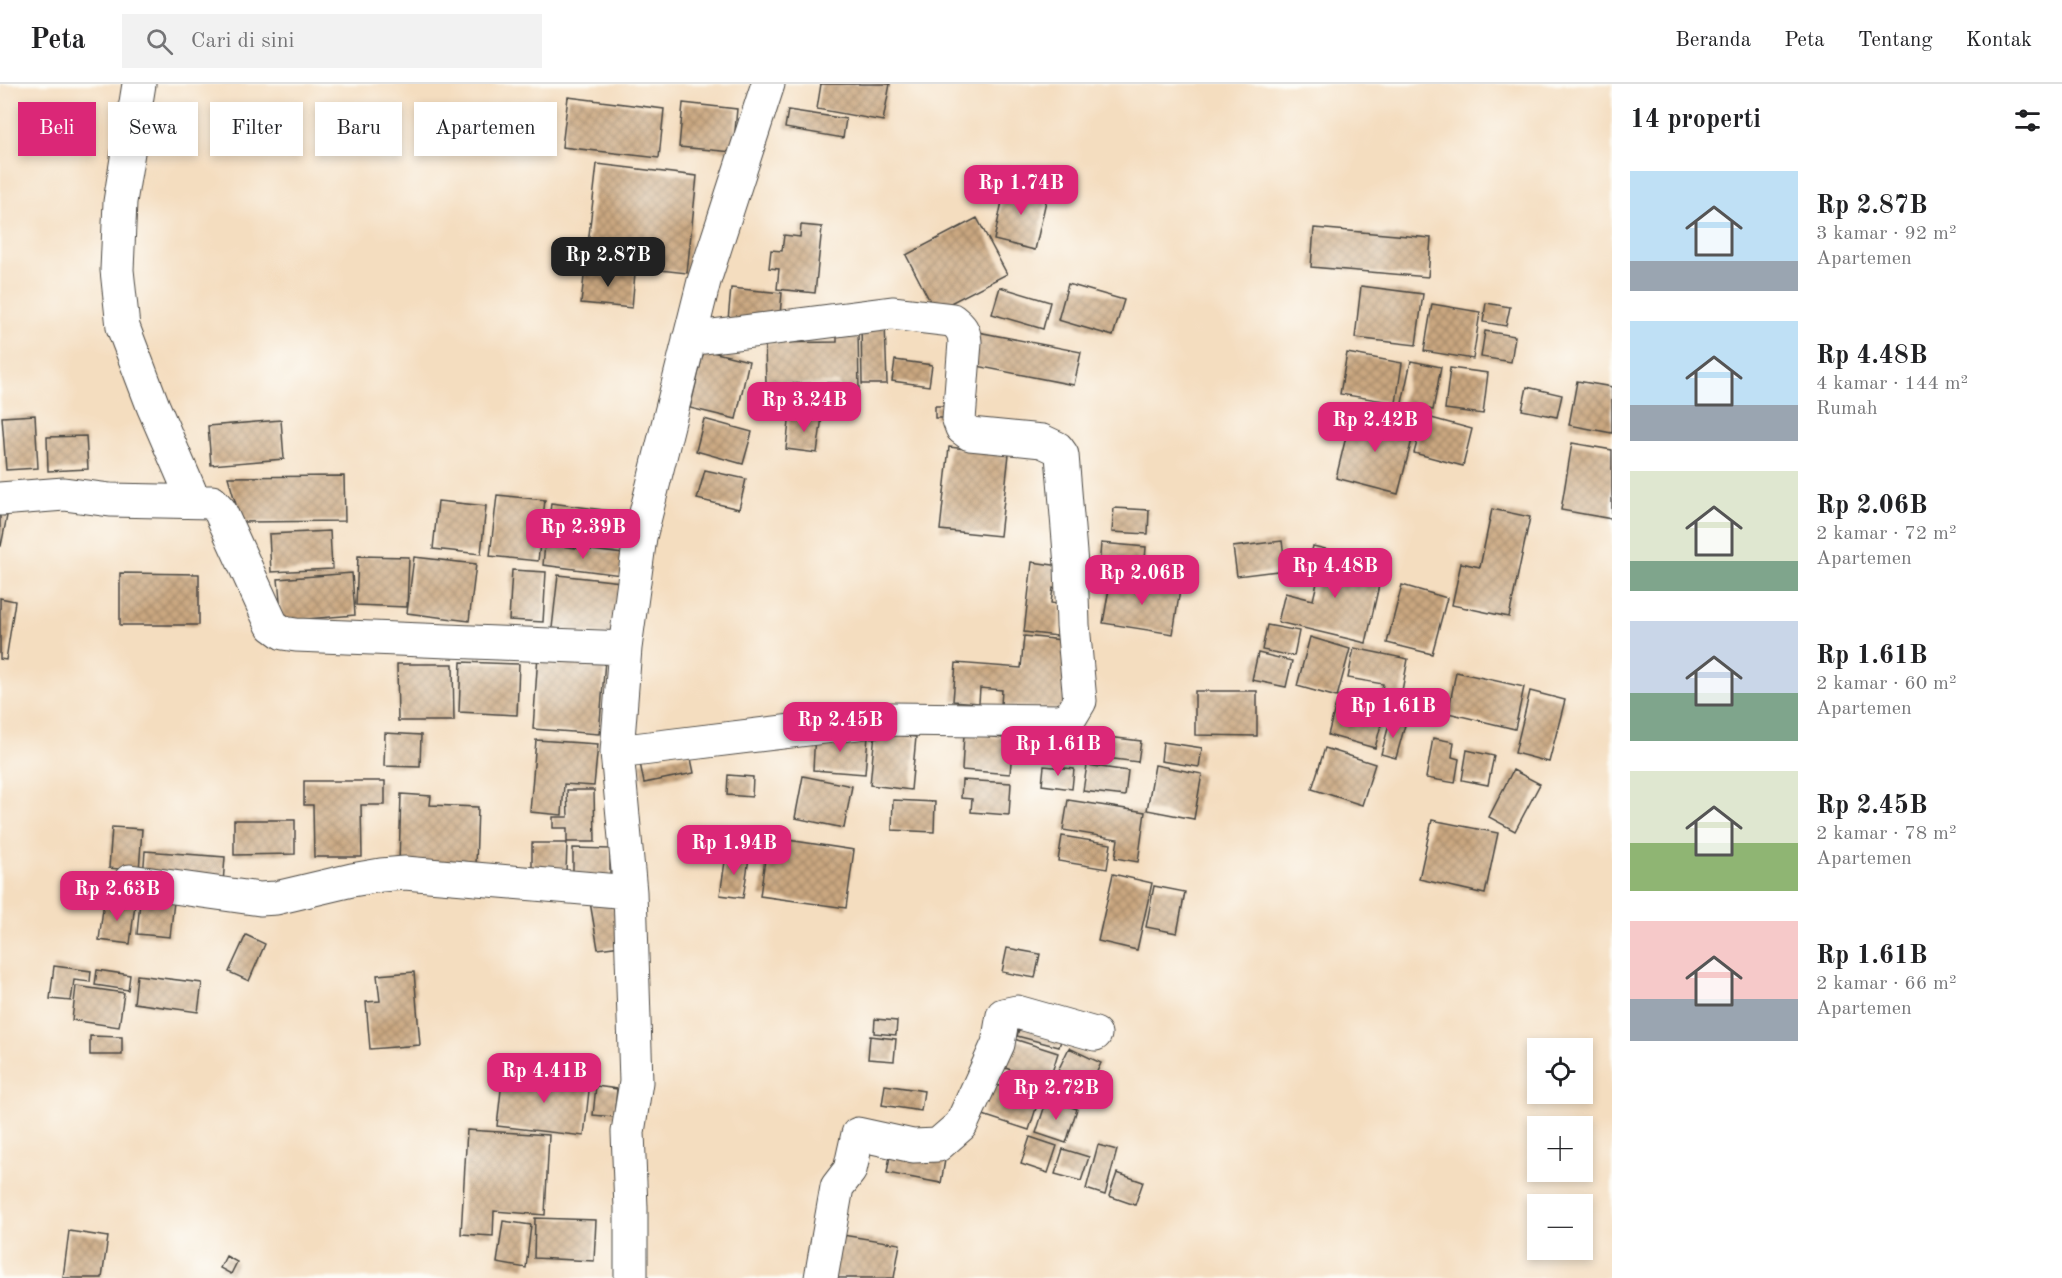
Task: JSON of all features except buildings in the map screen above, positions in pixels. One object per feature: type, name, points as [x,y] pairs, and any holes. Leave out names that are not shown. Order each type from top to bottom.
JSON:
[{"type":"street","points":[[139,84],[120,202],[117,270],[123,327],[153,406],[194,501]]},
{"type":"street","points":[[631,1278],[632,1208],[628,1132],[636,1082],[630,892],[617,752],[625,648],[640,537],[689,339],[704,281],[768,84]]},
{"type":"street","points":[[617,752],[891,719],[1061,721],[1071,716],[1080,701],[1062,455],[1057,448],[1042,441],[969,434],[962,428],[959,420],[965,342],[964,332],[960,326],[952,320],[892,313],[689,339]]},
{"type":"street","points":[[0,499],[64,494],[110,500],[212,502],[220,511],[272,625],[284,633],[625,648]]},
{"type":"street","points":[[130,881],[260,899],[276,898],[381,875],[405,873],[630,892]]},
{"type":"street","points":[[821,1278],[837,1187],[850,1170],[858,1134],[913,1146],[938,1145],[961,1125],[998,1044],[1003,1015],[1017,1012],[1095,1034]]}]
